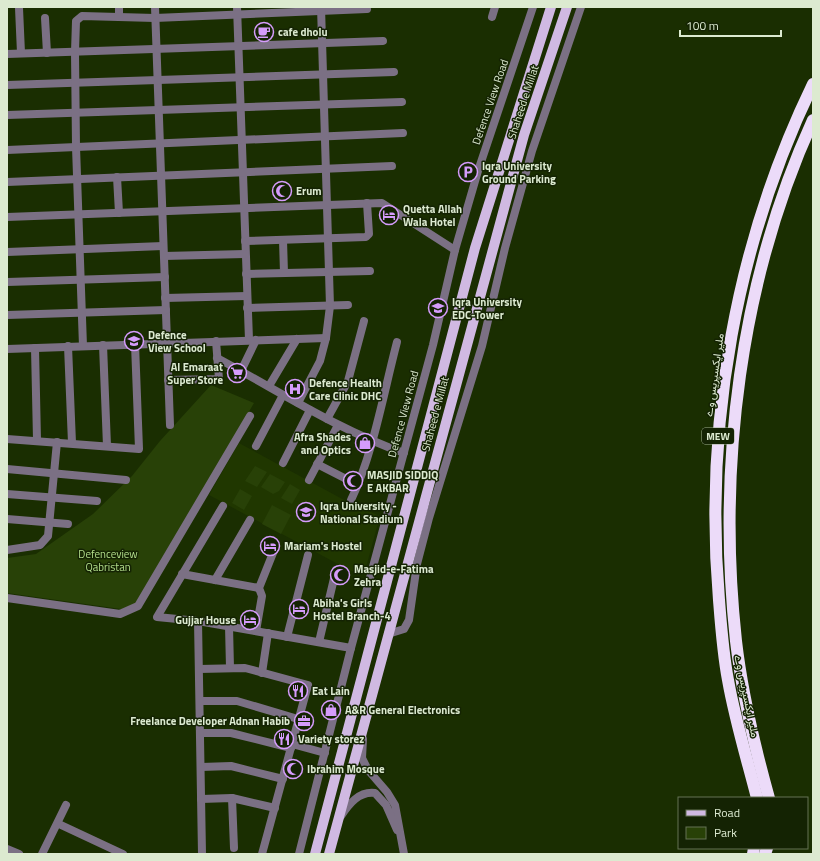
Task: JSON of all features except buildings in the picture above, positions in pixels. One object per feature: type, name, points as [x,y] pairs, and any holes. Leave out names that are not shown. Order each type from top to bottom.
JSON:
[{"type":"highway","name":"ملیر ایکسپریس وے","points":[[757,797],[728,680],[722,632],[715,554],[717,447],[729,350],[760,216],[796,120],[813,84]]},
{"type":"highway","name":"ملیر ایکسپریس وے","points":[[769,797],[753,735],[736,642],[731,561],[730,493],[738,385],[756,285],[777,210],[799,150],[813,120]]},
{"type":"main road","name":"Shaheed e Millat","points":[[315,854],[475,248],[551,7]]},
{"type":"main road","name":"Shaheed e Millat","points":[[329,854],[524,135],[567,7]]},
{"type":"street","points":[[119,7],[119,17]]},
{"type":"street","points":[[155,7],[170,425]]},
{"type":"street","points":[[492,17],[495,7]]},
{"type":"street","name":"Defence View Road","points":[[298,854],[351,648],[433,345],[455,250],[478,171],[533,7]]},
{"type":"street","points":[[388,634],[404,629],[409,620],[417,564],[429,518],[482,346],[505,248],[532,151],[581,7]]},
{"type":"street","points":[[19,8],[20,53]]},
{"type":"street","points":[[298,403],[320,361],[326,338],[330,306],[321,9]]},
{"type":"street","points":[[83,346],[80,214],[76,147],[75,52],[76,21],[78,18],[82,16],[155,18],[237,10],[367,9]]},
{"type":"street","points":[[237,10],[247,308],[252,340],[241,371]]},
{"type":"street","points":[[45,18],[47,53]]},
{"type":"street","points":[[7,54],[383,41]]},
{"type":"street","points":[[7,85],[394,72]]},
{"type":"street","points":[[7,115],[402,102]]},
{"type":"street","points":[[7,150],[403,133]]},
{"type":"street","points":[[7,182],[392,166]]},
{"type":"street","points":[[117,177],[119,212]]},
{"type":"street","points":[[245,241],[327,239],[368,236],[367,203]]},
{"type":"street","points":[[7,217],[382,203],[455,250]]},
{"type":"street","points":[[283,240],[284,273]]},
{"type":"street","points":[[7,252],[163,246]]},
{"type":"street","points":[[164,256],[245,254]]},
{"type":"street","points":[[246,274],[370,271]]},
{"type":"street","points":[[7,282],[164,277]]},
{"type":"street","points":[[165,298],[247,296]]},
{"type":"street","points":[[247,308],[348,305]]},
{"type":"street","points":[[7,315],[166,310]]},
{"type":"street","points":[[327,419],[348,381],[364,321]]},
{"type":"street","points":[[7,349],[167,342],[326,338]]},
{"type":"street","points":[[269,386],[297,339]]},
{"type":"street","points":[[168,380],[218,379],[216,341]]},
{"type":"street","points":[[351,500],[358,485],[371,441],[397,342]]},
{"type":"street","points":[[7,439],[38,440],[139,449],[135,344]]},
{"type":"street","points":[[103,345],[107,446]]},
{"type":"street","points":[[68,346],[72,443]]},
{"type":"street","points":[[35,348],[38,440]]},
{"type":"street","points":[[217,358],[338,425],[371,441],[404,452]]},
{"type":"street","points":[[256,446],[283,395]]},
{"type":"street","points":[[283,463],[310,410]]},
{"type":"street","points":[[7,598],[120,614],[138,606],[250,416]]},
{"type":"street","points":[[309,480],[338,425]]},
{"type":"street","points":[[7,550],[40,545],[48,536],[57,442]]},
{"type":"street","points":[[317,464],[358,485]]},
{"type":"street","points":[[7,469],[126,480]]},
{"type":"street","points":[[7,494],[97,501]]},
{"type":"street","points":[[223,506],[157,617],[198,620],[351,648]]},
{"type":"street","points":[[7,518],[68,524]]},
{"type":"street","points":[[215,580],[250,520]]},
{"type":"street","points":[[256,631],[262,596],[259,588],[275,548]]},
{"type":"street","points":[[288,636],[308,555]]},
{"type":"street","points":[[319,642],[336,570]]},
{"type":"street","points":[[182,574],[259,588]]},
{"type":"street","points":[[198,620],[202,854]]},
{"type":"street","points":[[229,626],[230,668]]},
{"type":"street","points":[[262,673],[268,633]]},
{"type":"street","points":[[199,669],[245,668],[308,685],[262,854]]},
{"type":"street","points":[[200,701],[237,701],[298,719]]},
{"type":"street","points":[[363,726],[362,758],[368,770],[387,792],[395,805],[404,854]]},
{"type":"street","points":[[200,733],[231,733],[325,753]]},
{"type":"street","points":[[201,767],[231,766],[283,779]]},
{"type":"street","points":[[338,821],[354,800],[369,792],[375,793],[386,806],[400,836]]},
{"type":"street","points":[[201,799],[232,798],[275,808]]},
{"type":"street","points":[[232,798],[234,848]]},
{"type":"street","points":[[42,854],[66,805]]},
{"type":"street","points":[[61,824],[123,854]]},
{"type":"street","points":[[7,849],[19,854]]},
{"type":"shaded area","name":"Defence Health Care Clinic DHC","points":[[294,380],[304,386],[297,397],[287,391]]},
{"type":"shaded area","name":"Iqra University - National Stadium","points":[[239,443],[346,501],[380,516],[364,575],[349,570],[209,495]]},
{"type":"green space","name":"Defenceview Qabristan","points":[[211,385],[254,403],[136,605],[128,610],[7,593],[7,558],[36,554],[93,514],[132,476],[160,441]]},
{"type":"green space","points":[[255,466],[267,472],[257,487],[245,481]]},
{"type":"green space","points":[[270,474],[285,482],[279,491],[273,494],[261,487]]},
{"type":"green space","points":[[290,484],[300,490],[292,504],[281,498]]},
{"type":"green space","points":[[240,489],[252,496],[244,510],[232,503]]},
{"type":"green space","points":[[272,505],[291,515],[281,534],[262,524]]},
{"type":"place","name":"cafe dholu","points":[[264,32]]},
{"type":"place","name":"Iqra University Ground Parking","points":[[468,172]]},
{"type":"place","name":"Erum","points":[[282,191]]},
{"type":"place","name":"Quetta Allah Wala Hotel","points":[[389,215]]},
{"type":"place","name":"Iqra University EDC-Tower","points":[[438,308]]},
{"type":"place","name":"Defence View School","points":[[134,341]]},
{"type":"place","name":"Al Emaraat Super Store","points":[[237,373]]},
{"type":"place","name":"Defence Health Care Clinic DHC","points":[[295,389]]},
{"type":"place","name":"Afra Shades and Optics","points":[[365,443]]},
{"type":"place","name":"MASJID SIDDIQ E AKBAR","points":[[353,481]]},
{"type":"place","name":"Iqra University - National Stadium","points":[[306,512]]},
{"type":"place","name":"Mariam's Hostel","points":[[270,546]]},
{"type":"place","name":"Masjid-e-Fatima Zehra","points":[[340,575]]},
{"type":"place","name":"Abiha's Girls Hostel Branch-4","points":[[299,609]]},
{"type":"place","name":"Gujjar House","points":[[250,620]]},
{"type":"place","name":"Eat Lain","points":[[298,691]]},
{"type":"place","name":"A&R General Electronics","points":[[331,710]]},
{"type":"place","name":"Freelance Developer Adnan Habib","points":[[304,721]]},
{"type":"place","name":"Variety storez","points":[[284,739]]},
{"type":"place","name":"Ibrahim Mosque","points":[[293,769]]}]
